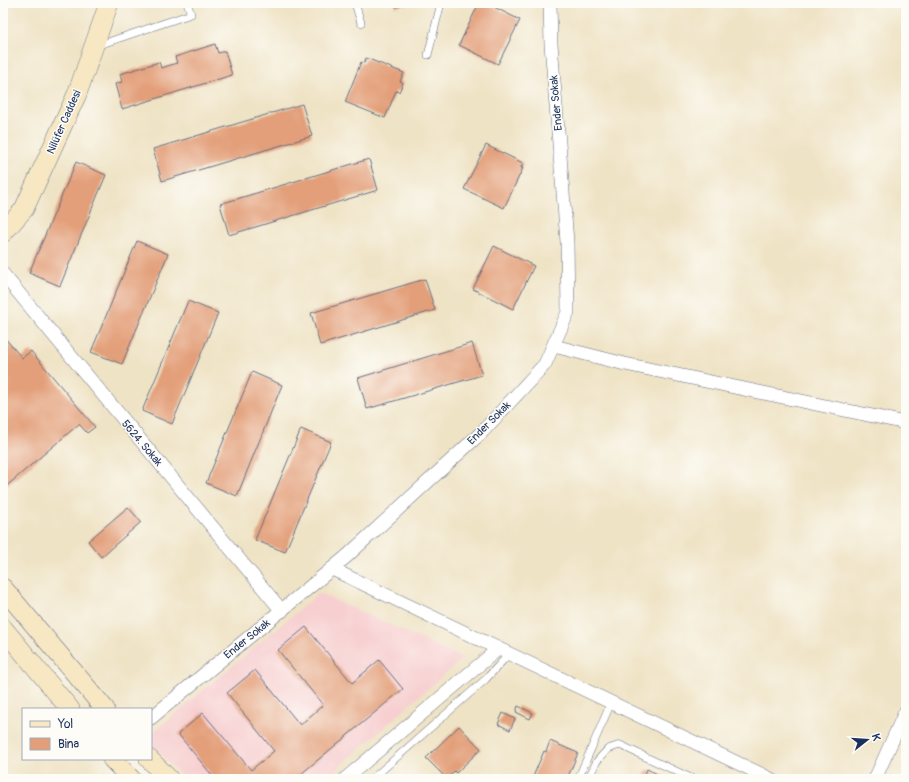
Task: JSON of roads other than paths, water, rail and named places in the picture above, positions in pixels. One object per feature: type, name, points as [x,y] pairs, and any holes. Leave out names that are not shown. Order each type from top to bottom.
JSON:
[{"type":"street","name":"Nilüfer Caddesi","points":[[3,233],[24,209],[77,94],[109,3]]},
{"type":"street","name":"Ender Sokak","points":[[152,717],[332,569],[483,431],[545,364],[568,312],[567,258],[551,44],[550,3]]},
{"type":"street","name":"5624. Sokak","points":[[3,274],[282,611]]},
{"type":"street","points":[[554,346],[625,364],[906,423]]},
{"type":"street","points":[[332,569],[771,779]]},
{"type":"street","points":[[3,588],[103,708]]},
{"type":"street","points":[[3,628],[69,708]]},
{"type":"street","points":[[345,779],[503,651]]},
{"type":"street","points":[[875,779],[906,710]]},
{"type":"street","points":[[113,760],[131,779]]},
{"type":"street","points":[[151,760],[169,779]]},
{"type":"lane","points":[[94,47],[191,14],[187,3]]},
{"type":"lane","points":[[355,3],[361,23]]},
{"type":"lane","points":[[428,55],[441,3]]},
{"type":"lane","points":[[372,779],[486,679],[503,651]]},
{"type":"lane","points":[[578,779],[611,703]]},
{"type":"lane","points":[[588,779],[597,761],[608,749],[620,745],[693,779]]}]
